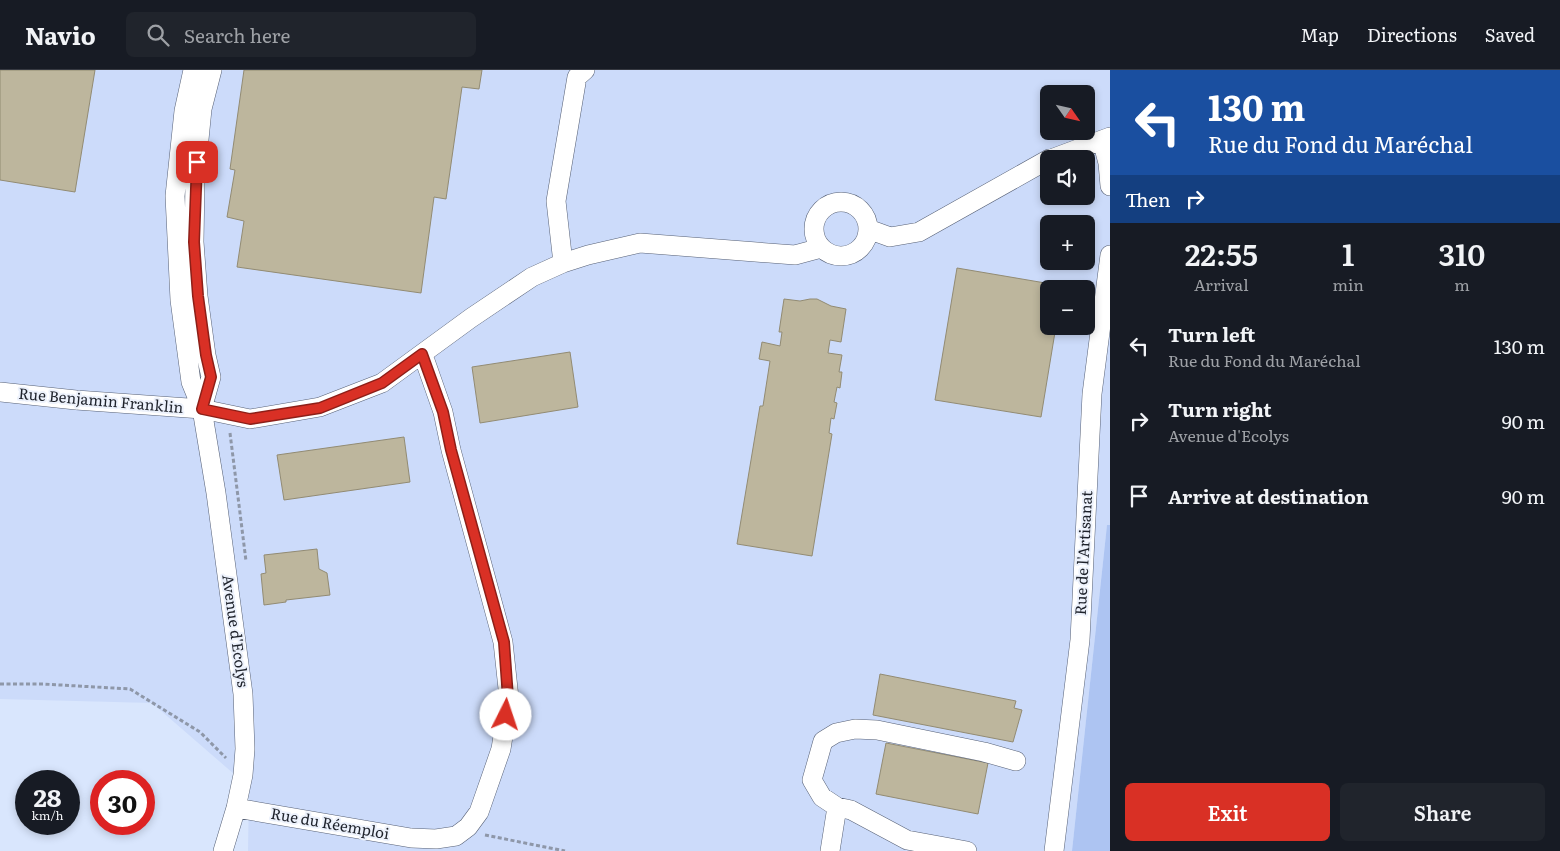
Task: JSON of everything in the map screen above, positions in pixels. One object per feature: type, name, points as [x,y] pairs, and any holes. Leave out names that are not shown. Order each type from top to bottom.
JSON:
[{"type":"street","name":"Avenue d'Ecolys","points":[[193,70],[184,111],[175,196],[182,318],[191,382],[202,409],[216,493],[243,694],[245,748],[243,775],[236,808],[223,851]]},
{"type":"street","name":"Avenue d'Ecolys","points":[[202,409],[211,377],[198,296],[194,242],[195,180],[202,109],[212,70]]},
{"type":"street","points":[[563,263],[556,201],[580,72]]},
{"type":"street","points":[[1075,150],[1106,139],[1110,186]]},
{"type":"street","points":[[868,230],[890,237],[919,232],[1040,165]]},
{"type":"street","points":[[840,202],[849,203],[862,213],[868,230],[862,246],[846,256],[837,256],[821,248],[813,232],[814,223],[824,208],[840,202]]},
{"type":"street","name":"Rue Benjamin Franklin","points":[[0,392],[76,400],[202,409],[250,419],[320,408],[382,383],[471,318],[532,277],[563,263],[588,255],[640,243],[795,255],[821,248]]},
{"type":"street","name":"Rue de l'Artisanat","points":[[1054,851],[1080,640],[1092,394],[1110,254]]},
{"type":"street","points":[[422,354],[443,412],[451,450],[504,642],[508,698],[501,749],[479,812],[468,827]]},
{"type":"street","points":[[967,851],[907,840],[851,810],[837,807],[822,797],[812,780],[823,741],[836,733],[855,729],[877,730],[984,752],[1016,761]]},
{"type":"street","points":[[830,851],[837,807]]},
{"type":"street","name":"Rue du Réemploi","points":[[236,808],[411,838],[436,839],[456,836],[468,827]]},
{"type":"path","points":[[228,414],[246,565]]},
{"type":"path","points":[[0,684],[43,684],[130,689],[200,732],[243,775]]},
{"type":"path","points":[[468,827],[485,835],[565,851]]},
{"type":"shaded area","points":[[0,70],[1110,70],[1110,525],[1107,525],[1072,851],[248,851],[249,787],[152,703],[0,699]]},
{"type":"shaded area","points":[[1107,525],[1110,525],[1110,851],[1072,851]]},
{"type":"building","points":[[0,70],[95,70],[75,192],[0,180]]},
{"type":"building","points":[[244,70],[482,70],[479,89],[462,87],[446,199],[434,197],[421,293],[237,267],[244,221],[227,217],[235,170],[230,169]]},
{"type":"building","points":[[957,268],[1040,282],[1040,335],[1055,335],[1041,417],[935,400]]},
{"type":"building","points":[[784,299],[800,301],[817,299],[831,306],[846,309],[841,342],[830,340],[828,353],[842,355],[839,372],[842,372],[840,388],[837,387],[834,402],[837,403],[834,419],[831,418],[829,433],[832,434],[812,556],[737,544],[760,406],[763,406],[770,361],[759,359],[762,342],[780,346],[782,332],[779,332]]},
{"type":"building","points":[[570,352],[578,407],[480,423],[472,367]]},
{"type":"building","points":[[404,437],[410,482],[284,500],[277,455]]},
{"type":"building","points":[[317,549],[319,569],[327,573],[330,595],[286,600],[286,602],[264,605],[261,574],[266,573],[264,555]]},
{"type":"building","points":[[880,674],[1016,701],[1014,708],[1022,710],[1013,742],[873,715]]},
{"type":"building","points":[[886,743],[988,763],[978,814],[876,794]]},
{"type":"route","points":[[197,162],[194,242],[198,296],[211,377],[202,409],[250,419],[320,408],[382,383],[422,354],[443,412],[451,450],[504,642],[508,698],[506,715]]}]
